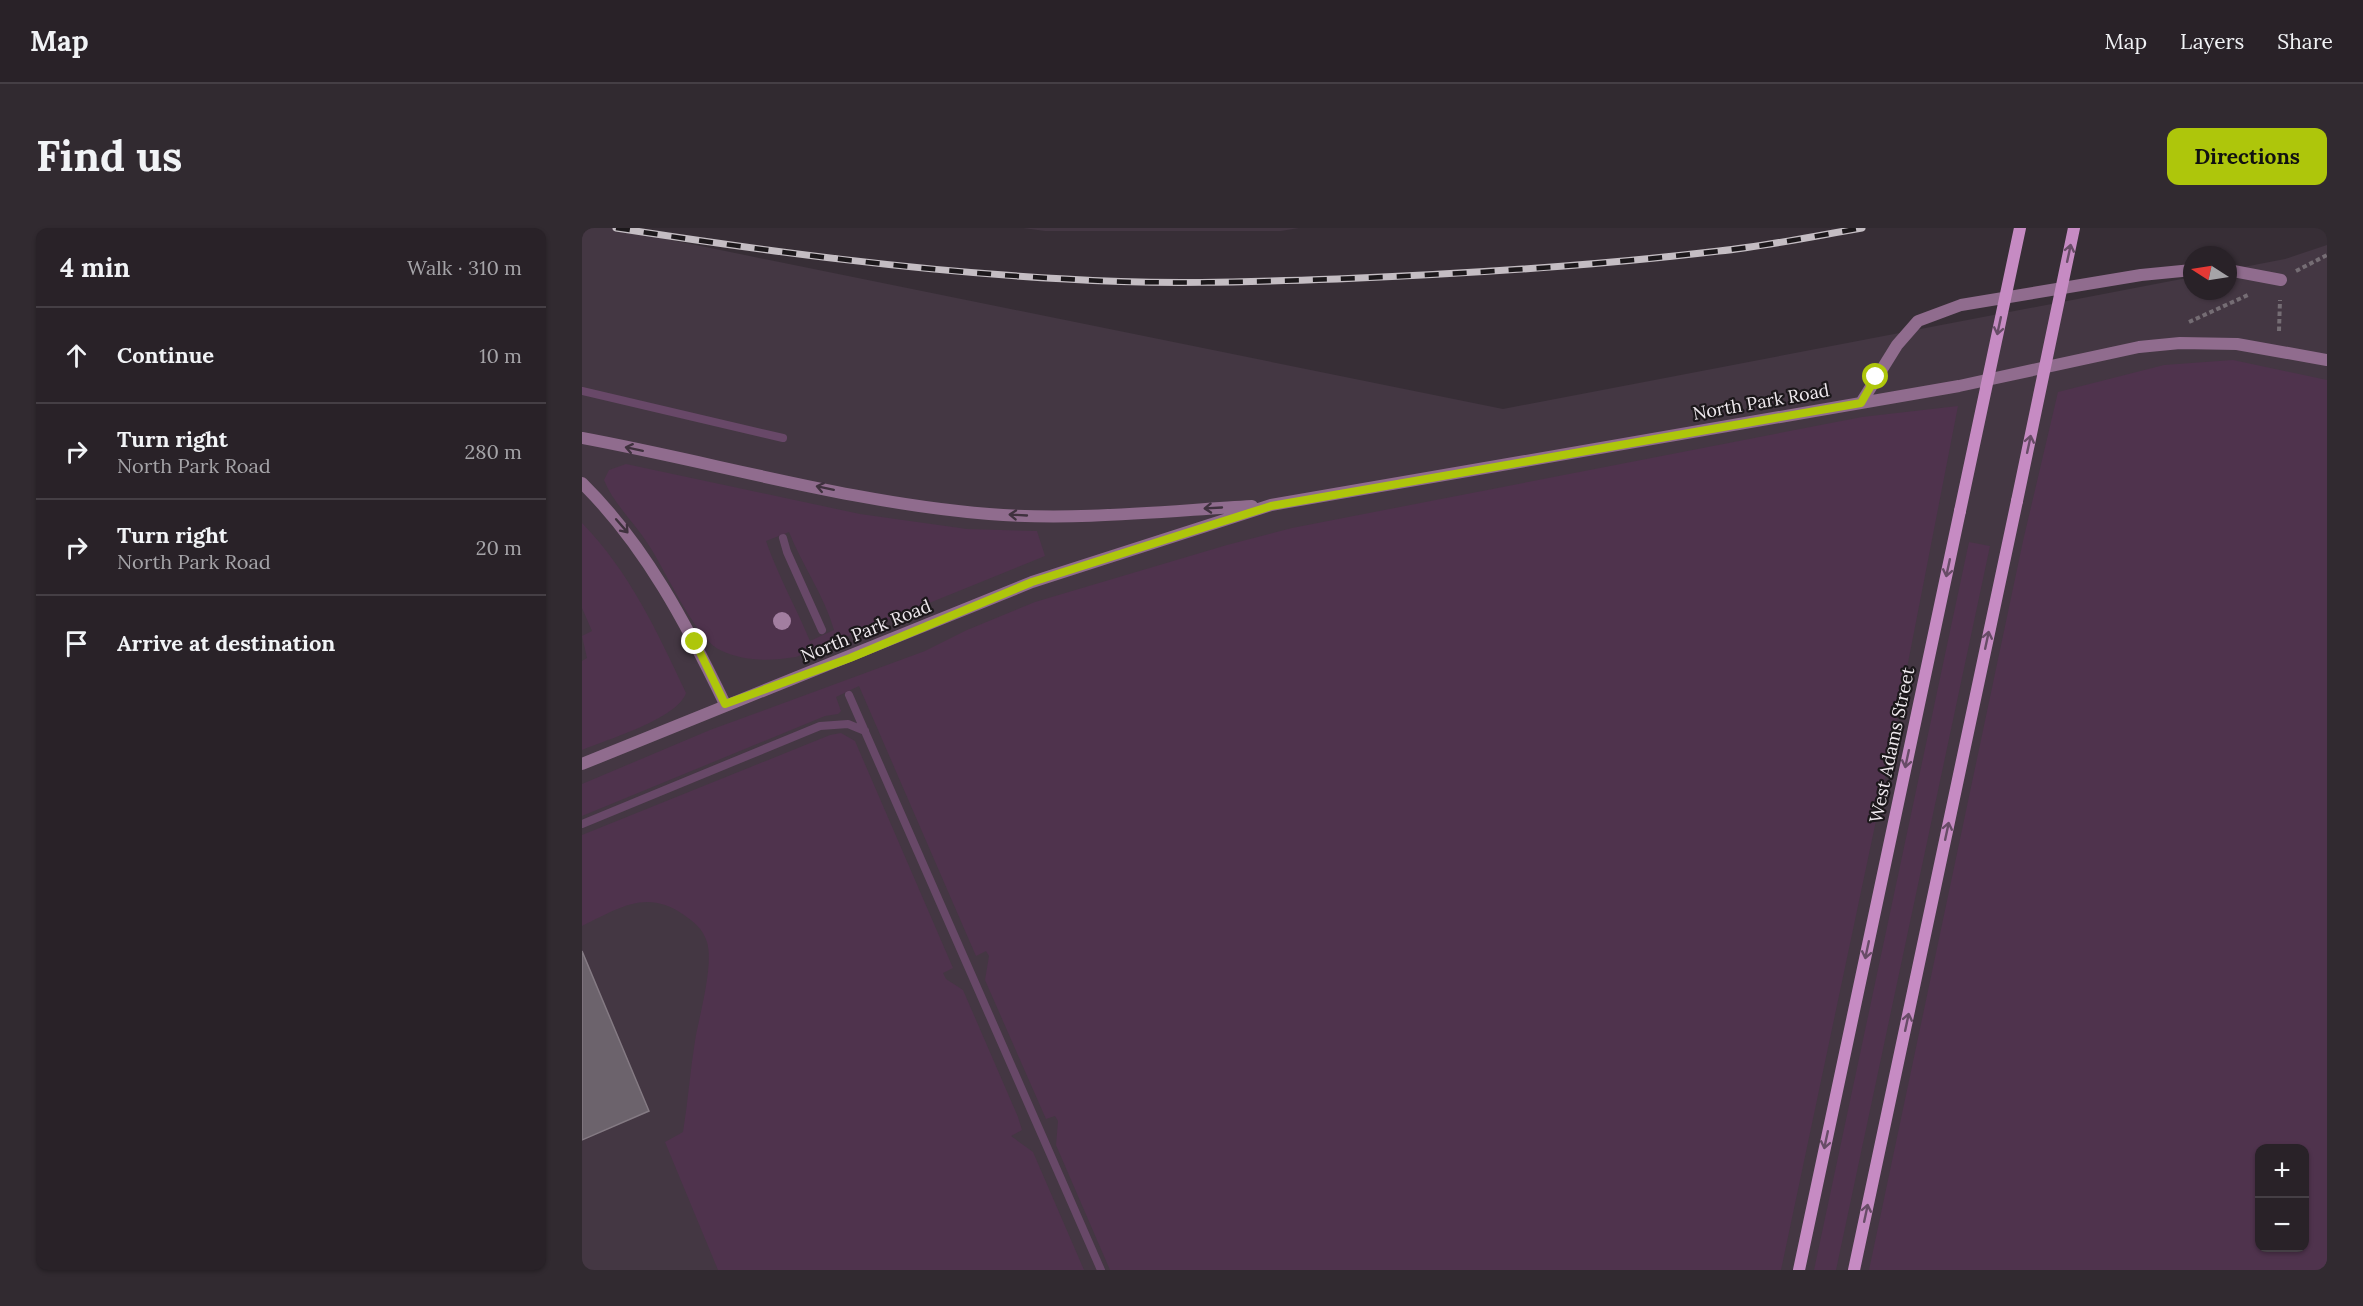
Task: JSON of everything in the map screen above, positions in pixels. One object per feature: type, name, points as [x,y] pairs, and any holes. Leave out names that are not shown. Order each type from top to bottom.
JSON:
[{"type":"main road","name":"West Adams Street","points":[[1799,1270],[2020,228]]},
{"type":"main road","points":[[1854,1270],[2074,228]]},
{"type":"street","points":[[1861,403],[1897,345],[1918,321],[1961,304],[2141,275],[2183,271]]},
{"type":"street","points":[[2237,272],[2281,279]]},
{"type":"street","name":"North Park Road","points":[[582,438],[869,497],[988,514],[1046,517],[1271,506],[1959,386],[2139,347],[2180,343],[2237,344],[2327,360]]},
{"type":"street","points":[[582,483],[629,535],[695,642],[725,704]]},
{"type":"street","name":"North Park Road","points":[[582,764],[725,704],[850,658],[1032,582],[1271,506]]},
{"type":"path","points":[[2183,324],[2281,279]]},
{"type":"shaded area","points":[[582,228],[612,228],[1503,409],[2183,279],[2183,300],[2237,300],[2237,268],[2285,259],[2327,245],[2327,1270],[582,1270]]},
{"type":"shaded area","points":[[1023,228],[1299,228],[1281,231],[1045,231]]},
{"type":"shaded area","points":[[2233,360],[2327,380],[2327,1270],[1869,1270],[2023,541],[2058,392],[2164,365]]},
{"type":"shaded area","points":[[1958,406],[1892,745],[1781,1270],[1110,1270],[1056,1145],[1058,1121],[1055,1116],[1046,1119],[985,980],[989,956],[986,951],[976,956],[859,686],[836,697],[841,711],[838,714],[825,716],[582,816],[582,784],[710,730],[925,651],[967,630],[1035,602],[1292,528],[1862,417]]},
{"type":"shaded area","points":[[626,464],[860,514],[967,529],[1037,531],[1045,556],[796,657],[748,659],[720,650],[701,632],[648,544],[608,488],[604,480],[609,470]],"holes":[[[789,532],[825,605],[834,630],[810,641],[766,541]]]},
{"type":"shaded area","points":[[582,523],[614,561],[628,582],[686,693],[670,711],[656,720],[582,750],[582,661],[587,658],[582,636],[592,631],[582,608]]},
{"type":"shaded area","points":[[1969,542],[1990,546],[1836,1270],[1814,1270]]},
{"type":"shaded area","points":[[841,733],[855,741],[953,968],[943,973],[946,979],[963,990],[1018,1117],[1022,1130],[1011,1136],[1033,1152],[1084,1270],[718,1270],[665,1142],[683,1132],[695,1041],[709,964],[707,942],[701,930],[691,920],[670,907],[657,903],[632,904],[582,926],[582,835],[830,735]]},
{"type":"building","points":[[582,951],[649,1111],[582,1140]]},
{"type":"waterway","points":[[582,391],[783,438]]},
{"type":"waterway","points":[[783,538],[822,630]]},
{"type":"waterway","points":[[849,695],[1101,1270]]},
{"type":"waterway","points":[[582,824],[820,726],[848,724],[865,731]]},
{"type":"railway","points":[[616,228],[728,245],[953,271],[1100,281],[1168,282],[1337,279],[1576,265],[1737,249],[1862,228]]},
{"type":"route","points":[[695,642],[725,704],[850,658],[1032,582],[1271,506],[1861,403],[1876,377]]}]
